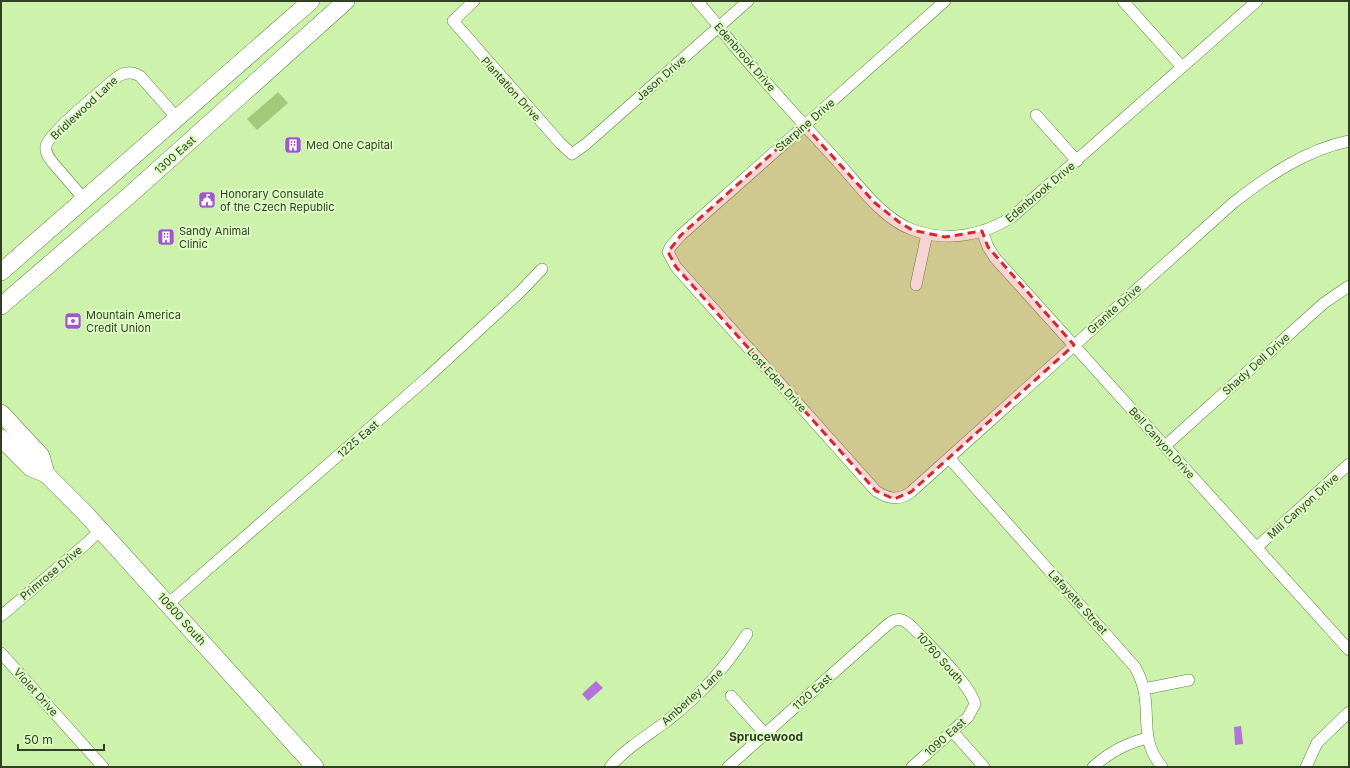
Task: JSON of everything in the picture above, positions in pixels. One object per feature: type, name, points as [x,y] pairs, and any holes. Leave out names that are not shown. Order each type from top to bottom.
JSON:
[{"type":"main road","points":[[1,272],[311,1]]},
{"type":"main road","name":"1300 East","points":[[1,306],[132,193],[346,1]]},
{"type":"main road","name":"10600 South","points":[[1,413],[41,456],[46,474]]},
{"type":"main road","name":"10600 South","points":[[1,438],[31,468],[46,474],[101,529],[314,767]]},
{"type":"street","name":"Plantation Drive","points":[[474,1],[453,21],[544,125],[572,154]]},
{"type":"street","name":"Edenbrook Drive","points":[[697,1],[804,125],[886,214],[912,230],[945,237],[964,236],[982,231],[997,226],[1012,217],[1258,1]]},
{"type":"street","name":"Jason Drive","points":[[572,154],[586,144],[748,1]]},
{"type":"street","name":"Starpine Drive","points":[[668,252],[681,234],[945,1]]},
{"type":"street","points":[[1123,1],[1182,67]]},
{"type":"street","name":"Bridlewood Lane","points":[[84,200],[53,163],[46,152],[46,147],[48,141],[56,131],[115,79],[125,73],[136,73],[144,79],[178,118]]},
{"type":"street","points":[[1036,115],[1077,161]]},
{"type":"street","name":"Granite Drive","points":[[894,499],[900,498],[911,492],[1233,203],[1258,183],[1291,163],[1314,152],[1349,140]]},
{"type":"street","name":"Bell Canyon Drive","points":[[982,231],[995,258],[1349,650]]},
{"type":"street","points":[[916,285],[927,234]]},
{"type":"street","name":"Lost Eden Drive","points":[[668,252],[676,267],[876,491],[888,498],[894,499]]},
{"type":"street","name":"1225 East","points":[[168,604],[427,378],[520,292],[542,268]]},
{"type":"street","name":"Shady Dell Drive","points":[[1164,446],[1324,304],[1349,286]]},
{"type":"street","name":"Lafayette Street","points":[[949,458],[1128,657],[1140,678],[1144,689],[1147,738],[1152,751],[1162,767]]},
{"type":"street","name":"Mill Canyon Drive","points":[[1257,547],[1349,464]]},
{"type":"street","name":"Primrose Drive","points":[[1,616],[88,542],[101,529]]},
{"type":"street","name":"10760 South","points":[[898,618],[913,628],[964,684],[974,697],[976,704]]},
{"type":"street","name":"1120 East","points":[[728,767],[893,619],[898,618]]},
{"type":"street","name":"Amberley Lane","points":[[610,767],[631,746],[675,714],[706,687],[723,670],[747,634]]},
{"type":"street","name":"Violet Drive","points":[[1,653],[103,767]]},
{"type":"street","points":[[1144,689],[1189,680]]},
{"type":"street","points":[[731,696],[764,734]]},
{"type":"street","name":"1090 East","points":[[912,767],[968,716],[976,704]]},
{"type":"street","points":[[1306,767],[1317,743],[1349,712]]},
{"type":"street","points":[[952,731],[984,767]]},
{"type":"street","points":[[1093,767],[1111,751],[1147,738]]},
{"type":"highlighted area","points":[[804,125],[875,203],[899,222],[912,230],[945,237],[982,231],[988,247],[1074,345],[911,492],[894,499],[876,491],[676,267],[668,252],[681,235]]},
{"type":"green space","points":[[278,92],[288,103],[257,130],[247,119]]},
{"type":"shaded area","points":[[596,681],[603,688],[588,701],[582,694]]},
{"type":"shaded area","points":[[1241,726],[1243,744],[1235,745],[1234,727]]},
{"type":"place","name":"Med One Capital","points":[[293,145]]},
{"type":"place","name":"Honorary Consulate of the Czech Republic","points":[[207,200]]},
{"type":"place","name":"Sandy Animal Clinic","points":[[166,237]]},
{"type":"place","name":"Mountain America Credit Union","points":[[73,321]]},
{"type":"district","name":"Sprucewood","points":[[766,737]]}]
